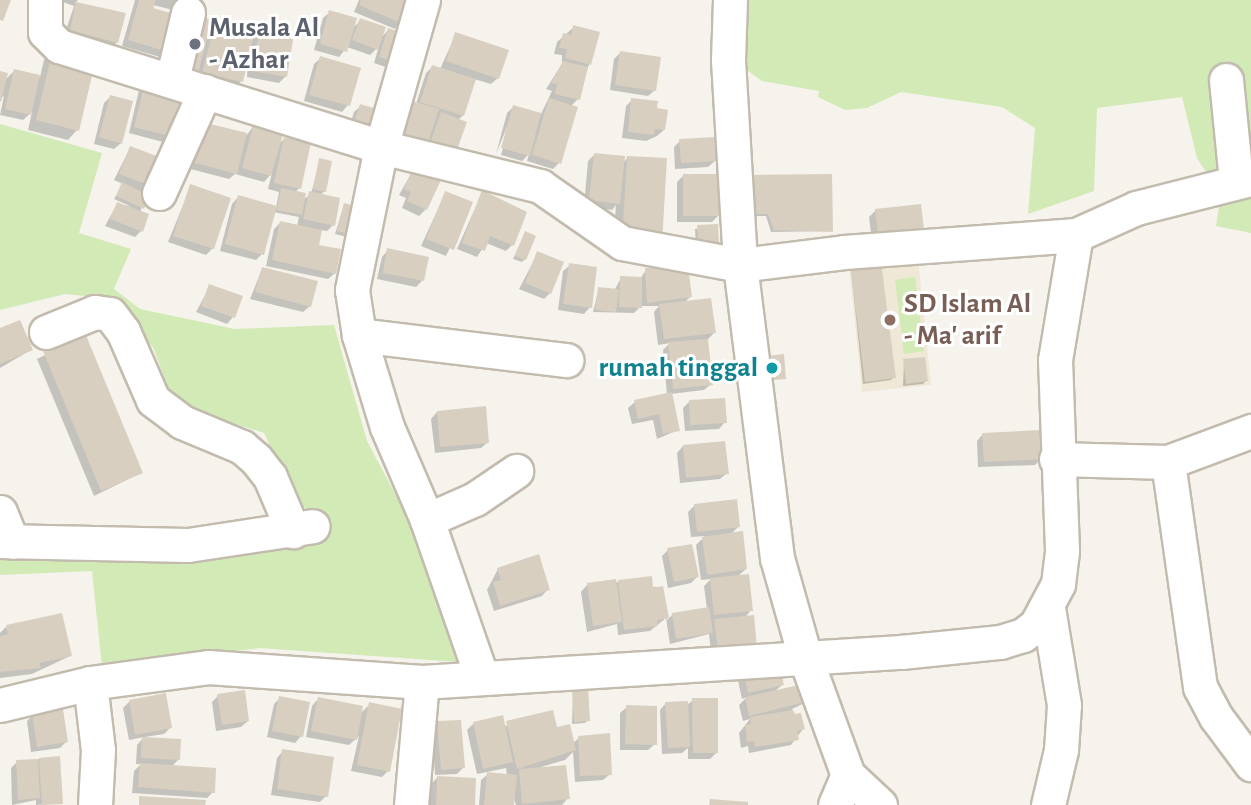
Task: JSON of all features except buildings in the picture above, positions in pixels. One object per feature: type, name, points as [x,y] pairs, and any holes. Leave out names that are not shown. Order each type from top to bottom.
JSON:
[{"type":"street","points":[[45,0],[43,22],[51,41],[381,147],[540,186],[622,243],[740,265],[844,252],[1076,235],[1136,208],[1244,180],[1226,80]]},
{"type":"street","points":[[424,0],[381,147],[354,263],[352,290],[359,335],[387,427],[427,520],[482,678]]},
{"type":"street","points":[[730,0],[728,60],[740,265],[777,558],[805,657],[848,775],[880,805]]},
{"type":"street","points":[[172,80],[188,13]]},
{"type":"street","points":[[159,192],[205,91]]},
{"type":"street","points":[[0,705],[90,683],[208,667],[422,682],[1000,642],[1023,635],[1048,608],[1058,584],[1062,550],[1056,459],[1055,360],[1076,235]]},
{"type":"street","points":[[4,532],[188,545],[303,528],[256,459],[242,447],[181,422],[153,400],[123,331],[110,314],[95,312],[46,332]]},
{"type":"street","points":[[359,335],[566,360]]},
{"type":"street","points":[[1056,459],[1168,462],[1251,431]]},
{"type":"street","points":[[1168,462],[1200,687],[1216,717],[1251,764]]},
{"type":"street","points":[[427,520],[475,499],[516,471]]},
{"type":"street","points":[[1048,608],[1064,705],[1061,750],[1048,805]]},
{"type":"street","points":[[411,805],[422,682]]},
{"type":"street","points":[[90,683],[97,750],[95,805]]},
{"type":"street","points":[[835,805],[848,775]]},
{"type":"shaded area","name":"SD Islam Al - Ma' arif","points":[[917,249],[931,385],[862,392],[848,255]]},
{"type":"green space","points":[[745,0],[1251,0],[1251,233],[1216,226],[1221,195],[1197,158],[1182,97],[1097,108],[1094,191],[1028,214],[1035,128],[1002,107],[901,92],[867,108],[845,110],[818,97],[819,91],[762,81],[747,70],[741,45]]},
{"type":"green space","points":[[0,124],[102,153],[79,233],[131,249],[114,289],[140,309],[235,329],[334,325],[367,441],[426,552],[455,635],[459,662],[260,648],[102,667],[92,571],[0,575],[0,553],[316,515],[298,503],[264,433],[180,406],[172,399],[153,347],[105,298],[65,294],[0,310]]},
{"type":"green space","points":[[915,277],[924,351],[904,354],[895,280]]},
{"type":"place","name":"Musala Al - Azhar","points":[[195,44]]},
{"type":"place","name":"SD Islam Al - Ma' arif","points":[[890,320]]},
{"type":"place","name":"rumah tinggal","points":[[772,368]]}]
